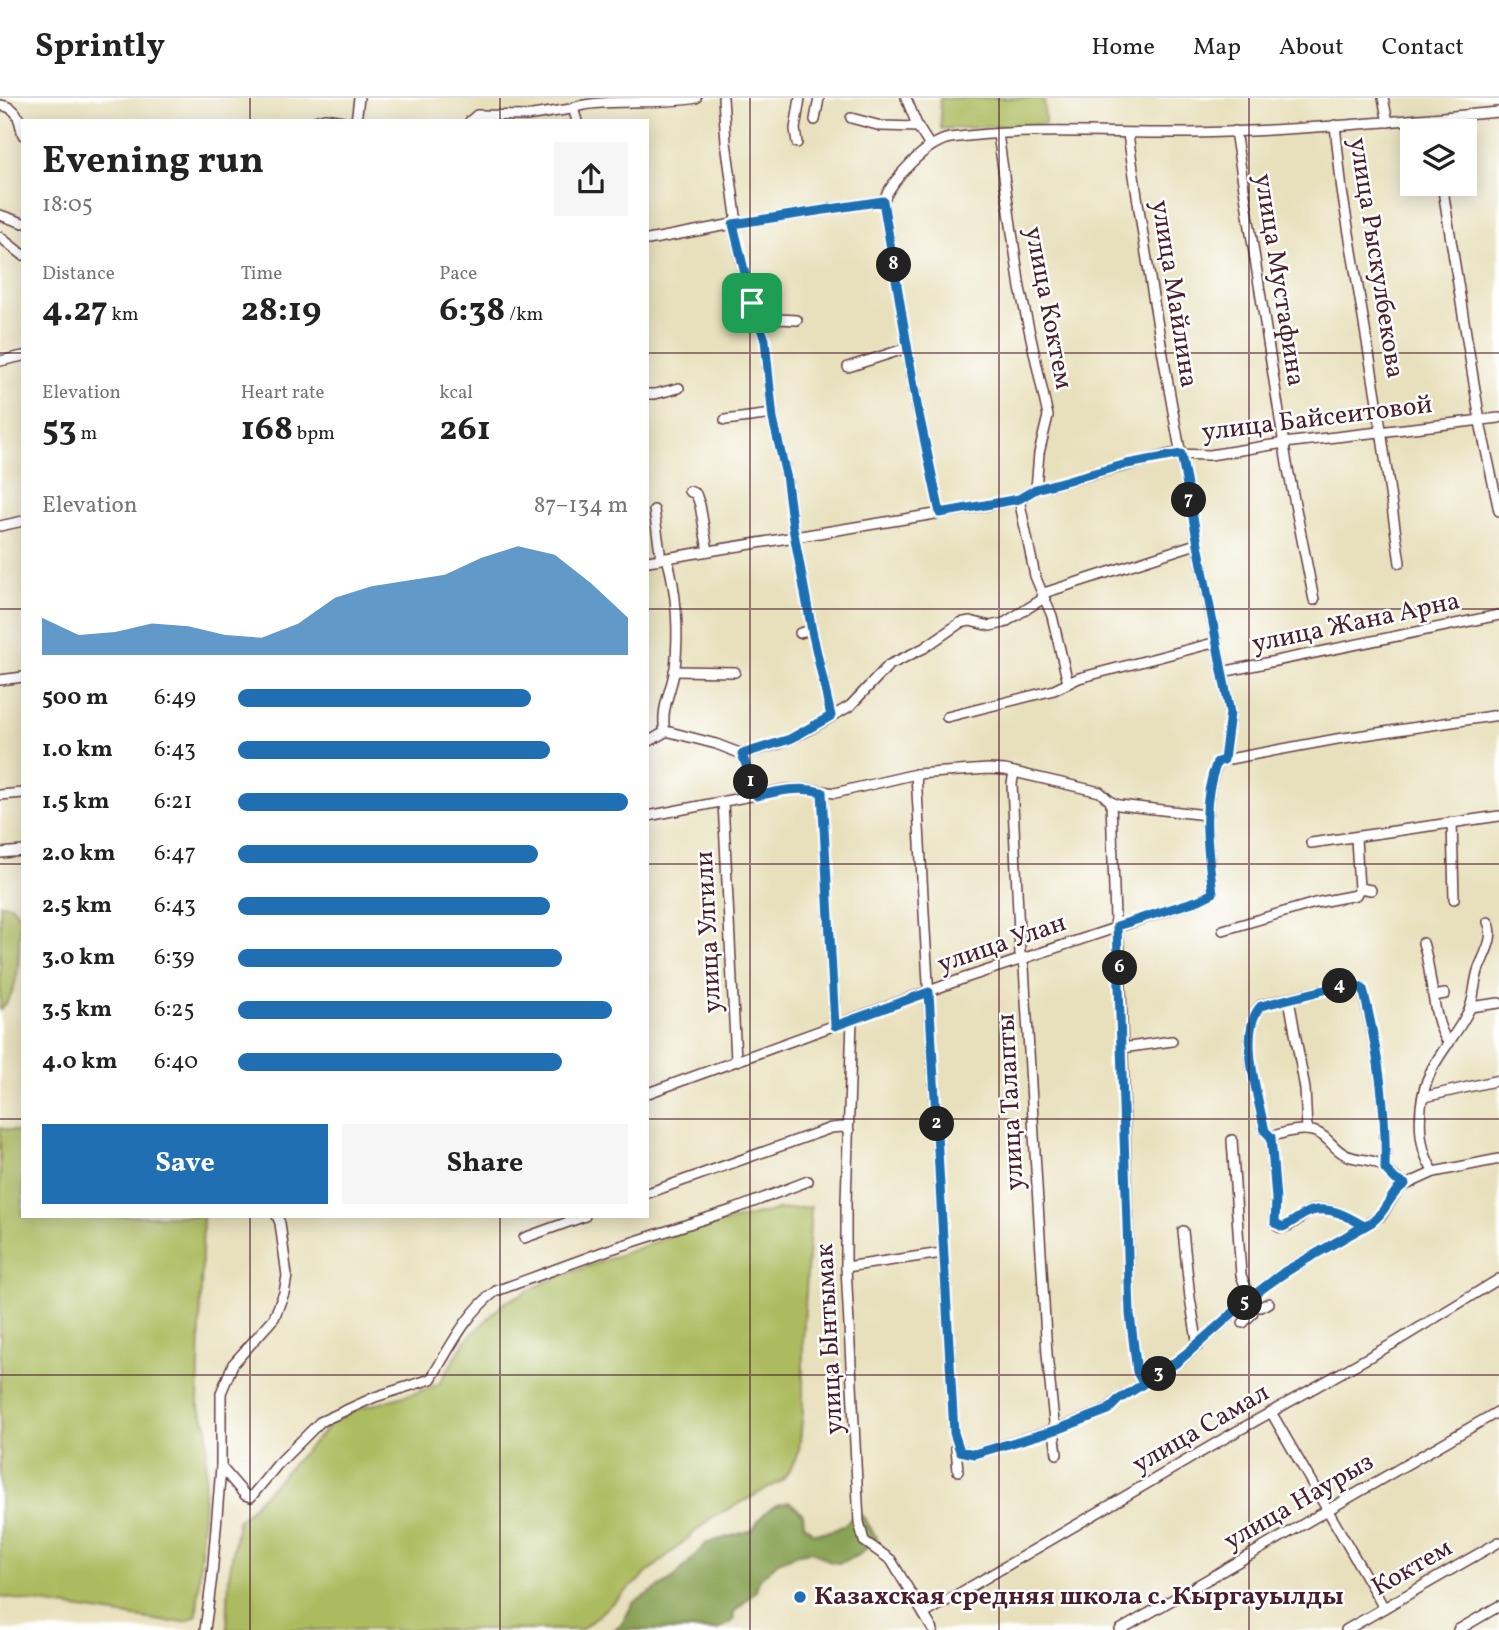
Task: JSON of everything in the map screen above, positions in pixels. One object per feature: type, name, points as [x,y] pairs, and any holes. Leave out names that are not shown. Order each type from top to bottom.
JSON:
[{"type":"street","points":[[0,104],[6,98]]},
{"type":"street","points":[[356,119],[359,98]]},
{"type":"street","points":[[472,119],[477,115],[526,116],[573,108],[595,101],[675,101],[695,98]]},
{"type":"street","points":[[723,98],[736,216],[733,224],[757,302],[758,318],[765,340],[773,414],[812,631],[831,716]]},
{"type":"street","points":[[797,143],[795,129],[800,98]]},
{"type":"street","points":[[815,120],[819,98]]},
{"type":"street","points":[[1382,98],[1388,122]]},
{"type":"street","points":[[911,101],[918,127],[930,146]]},
{"type":"street","points":[[0,104],[9,106],[18,113],[21,126]]},
{"type":"street","points":[[573,108],[576,119]]},
{"type":"street","points":[[940,513],[907,348],[883,201],[902,173],[930,146],[950,138],[998,134],[1235,131],[1499,112]]},
{"type":"street","points":[[851,118],[881,126],[918,127]]},
{"type":"street","name":"улица Рыскулбекова","points":[[1335,125],[1342,191],[1382,431],[1400,563]]},
{"type":"street","name":"улица Мустафина","points":[[1235,131],[1284,443],[1314,600]]},
{"type":"street","name":"улица Коктем","points":[[998,134],[1020,288],[1048,415],[1039,453],[1036,489]]},
{"type":"street","name":"улица Майлина","points":[[1128,134],[1196,544],[1230,713],[1224,760],[1217,762],[1206,815],[1213,893]]},
{"type":"street","points":[[1445,196],[1480,420],[1499,511]]},
{"type":"street","points":[[649,240],[883,201]]},
{"type":"street","points":[[0,215],[21,222]]},
{"type":"street","points":[[0,237],[21,253]]},
{"type":"street","points":[[758,318],[797,320]]},
{"type":"street","points":[[848,367],[907,348]]},
{"type":"street","points":[[0,360],[21,356]]},
{"type":"street","points":[[649,394],[679,388]]},
{"type":"street","points":[[725,420],[773,414]]},
{"type":"street","name":"улица Байсеитовой","points":[[649,561],[1019,499],[1036,489],[1127,464],[1181,454],[1210,455],[1284,443],[1499,418]]},
{"type":"street","points":[[689,491],[696,494],[700,505],[708,551]]},
{"type":"street","points":[[1019,499],[1035,576],[1052,616],[1068,684]]},
{"type":"street","points":[[654,510],[677,614],[674,671],[663,713],[665,732]]},
{"type":"street","points":[[0,526],[21,521]]},
{"type":"street","points":[[649,741],[665,732],[683,734],[742,754],[790,739],[849,706],[889,665],[924,648],[960,623],[970,621],[990,626],[1004,623],[1041,600],[1044,593],[1196,544]]},
{"type":"street","name":"улица Жана Арна","points":[[1222,672],[1499,615]]},
{"type":"street","points":[[800,633],[812,631]]},
{"type":"street","points":[[947,717],[1054,690],[1079,678],[1217,642]]},
{"type":"street","points":[[674,671],[735,672]]},
{"type":"street","points":[[0,680],[21,677]]},
{"type":"street","points":[[1224,760],[1350,737],[1499,715]]},
{"type":"street","points":[[742,754],[757,796]]},
{"type":"street","points":[[649,816],[787,789],[835,793],[916,774],[979,769],[1014,772],[1100,792],[1111,802],[1206,815]]},
{"type":"street","name":"улица Талапты","points":[[1014,772],[1012,784],[1020,954],[1023,960],[1047,1354],[1057,1454]]},
{"type":"street","points":[[916,774],[937,1106],[942,1253],[958,1471]]},
{"type":"street","points":[[822,792],[835,1026]]},
{"type":"street","points":[[0,795],[21,793]]},
{"type":"street","name":"улица Улгили","points":[[723,802],[736,1060]]},
{"type":"street","points":[[1111,802],[1130,1314],[1137,1372],[1143,1383]]},
{"type":"street","points":[[1311,843],[1499,816]]},
{"type":"street","points":[[1452,822],[1454,899]]},
{"type":"street","points":[[1223,930],[1303,906],[1356,895],[1359,888],[1356,838]]},
{"type":"street","points":[[0,853],[21,851]]},
{"type":"street","points":[[1359,888],[1371,890]]},
{"type":"street","name":"улица Улан","points":[[649,1093],[1213,893]]},
{"type":"street","points":[[1434,1172],[1425,1155],[1421,1134],[1424,1097],[1431,1072],[1470,1007],[1490,935],[1488,922]]},
{"type":"street","points":[[1423,943],[1443,1033],[1449,1043]]},
{"type":"street","points":[[1364,1226],[1335,1212],[1322,1210],[1310,1211],[1296,1222],[1283,1227],[1275,1223],[1276,1199],[1271,1137],[1265,1131],[1249,1038],[1257,1008],[1352,983],[1363,989],[1382,1100],[1386,1139],[1385,1169]]},
{"type":"street","points":[[1434,996],[1445,994]]},
{"type":"street","points":[[1289,999],[1305,1089],[1307,1130]]},
{"type":"street","points":[[1470,1007],[1499,1003]]},
{"type":"street","name":"улица Ынтымак","points":[[852,1019],[846,1267],[859,1522],[864,1541],[891,1560],[933,1630]]},
{"type":"street","points":[[1122,1048],[1172,1041]]},
{"type":"street","points":[[1424,1097],[1499,1080]]},
{"type":"street","points":[[649,1193],[831,1128],[843,1127],[849,1131]]},
{"type":"street","points":[[1271,1137],[1286,1131],[1307,1130],[1322,1135],[1332,1146],[1353,1159],[1374,1162],[1405,1184]]},
{"type":"street","points":[[1232,1140],[1241,1275],[1252,1300],[1252,1314],[1243,1323]]},
{"type":"street","points":[[954,1438],[960,1451],[974,1454],[1108,1410],[1118,1400],[1178,1362],[1284,1272],[1381,1216],[1395,1192],[1405,1184],[1434,1172],[1499,1159]]},
{"type":"street","points":[[221,1467],[245,1495],[251,1497],[278,1464],[320,1422],[375,1397],[431,1379],[464,1326],[488,1296],[496,1291],[608,1250],[735,1209],[808,1181]]},
{"type":"street","points":[[205,1630],[221,1467],[221,1393],[233,1364],[274,1318],[284,1293],[286,1276],[278,1218]]},
{"type":"street","points":[[524,1238],[579,1218]]},
{"type":"street","points":[[1183,1231],[1198,1346]]},
{"type":"street","points":[[846,1267],[942,1253]]},
{"type":"street","name":"улица Самал","points":[[924,1614],[1270,1412],[1394,1343],[1499,1279]]},
{"type":"street","points":[[1252,1300],[1260,1307],[1269,1303]]},
{"type":"street","name":"улица Наурыз","points":[[1120,1630],[1499,1411]]},
{"type":"street","points":[[1270,1412],[1384,1608]]},
{"type":"street","name":"Коктем","points":[[1346,1630],[1499,1542]]},
{"type":"street","points":[[1458,1630],[1499,1606]]},
{"type":"green space","points":[[940,98],[1044,98],[1045,124],[941,129]]},
{"type":"green space","points":[[0,904],[11,905],[20,916],[16,978],[8,1001],[0,1010]]},
{"type":"green space","points":[[0,1128],[21,1133],[21,1218],[203,1218],[198,1404],[208,1428],[197,1615],[188,1621],[169,1622],[0,1597]]},
{"type":"green space","points":[[811,1207],[803,1340],[803,1411],[799,1450],[791,1468],[782,1481],[711,1518],[581,1630],[227,1630],[229,1576],[238,1521],[331,1424],[358,1409],[439,1384],[466,1340],[504,1303],[548,1281],[680,1233],[776,1210]]},
{"type":"green space","points":[[790,1502],[803,1514],[804,1524],[813,1533],[838,1528],[856,1512],[865,1519],[877,1539],[859,1555],[840,1563],[831,1562],[812,1551],[778,1562],[759,1579],[756,1591],[733,1613],[734,1620],[718,1630],[614,1630],[623,1622],[633,1603],[673,1579],[707,1543],[753,1530],[767,1511]]},
{"type":"place","name":"Казахская средняя школа с. Кыргауылды","points":[[800,1597]]},
{"type":"route","points":[[752,303],[733,224],[883,201],[917,405],[940,513],[1019,499],[1036,489],[1127,464],[1181,454],[1230,713],[1226,753],[1224,760],[1217,762],[1206,815],[1213,893],[1117,926],[1120,951],[1130,1314],[1137,1372],[1143,1383],[1158,1375],[1178,1362],[1198,1346],[1251,1297],[1284,1272],[1364,1226],[1349,1217],[1322,1210],[1310,1211],[1296,1222],[1283,1227],[1275,1223],[1276,1199],[1271,1137],[1265,1131],[1252,1069],[1249,1038],[1257,1008],[1352,983],[1363,989],[1382,1100],[1386,1139],[1385,1169],[1396,1180],[1405,1184],[1395,1192],[1381,1216],[1372,1222],[1284,1272],[1251,1297],[1178,1362],[1143,1383],[1118,1400],[1108,1410],[1059,1429],[974,1454],[960,1451],[954,1433],[929,992],[835,1026],[822,792],[787,789],[757,796],[742,754],[790,739],[831,716],[817,659],[782,453],[773,419],[765,340],[752,303]]}]
